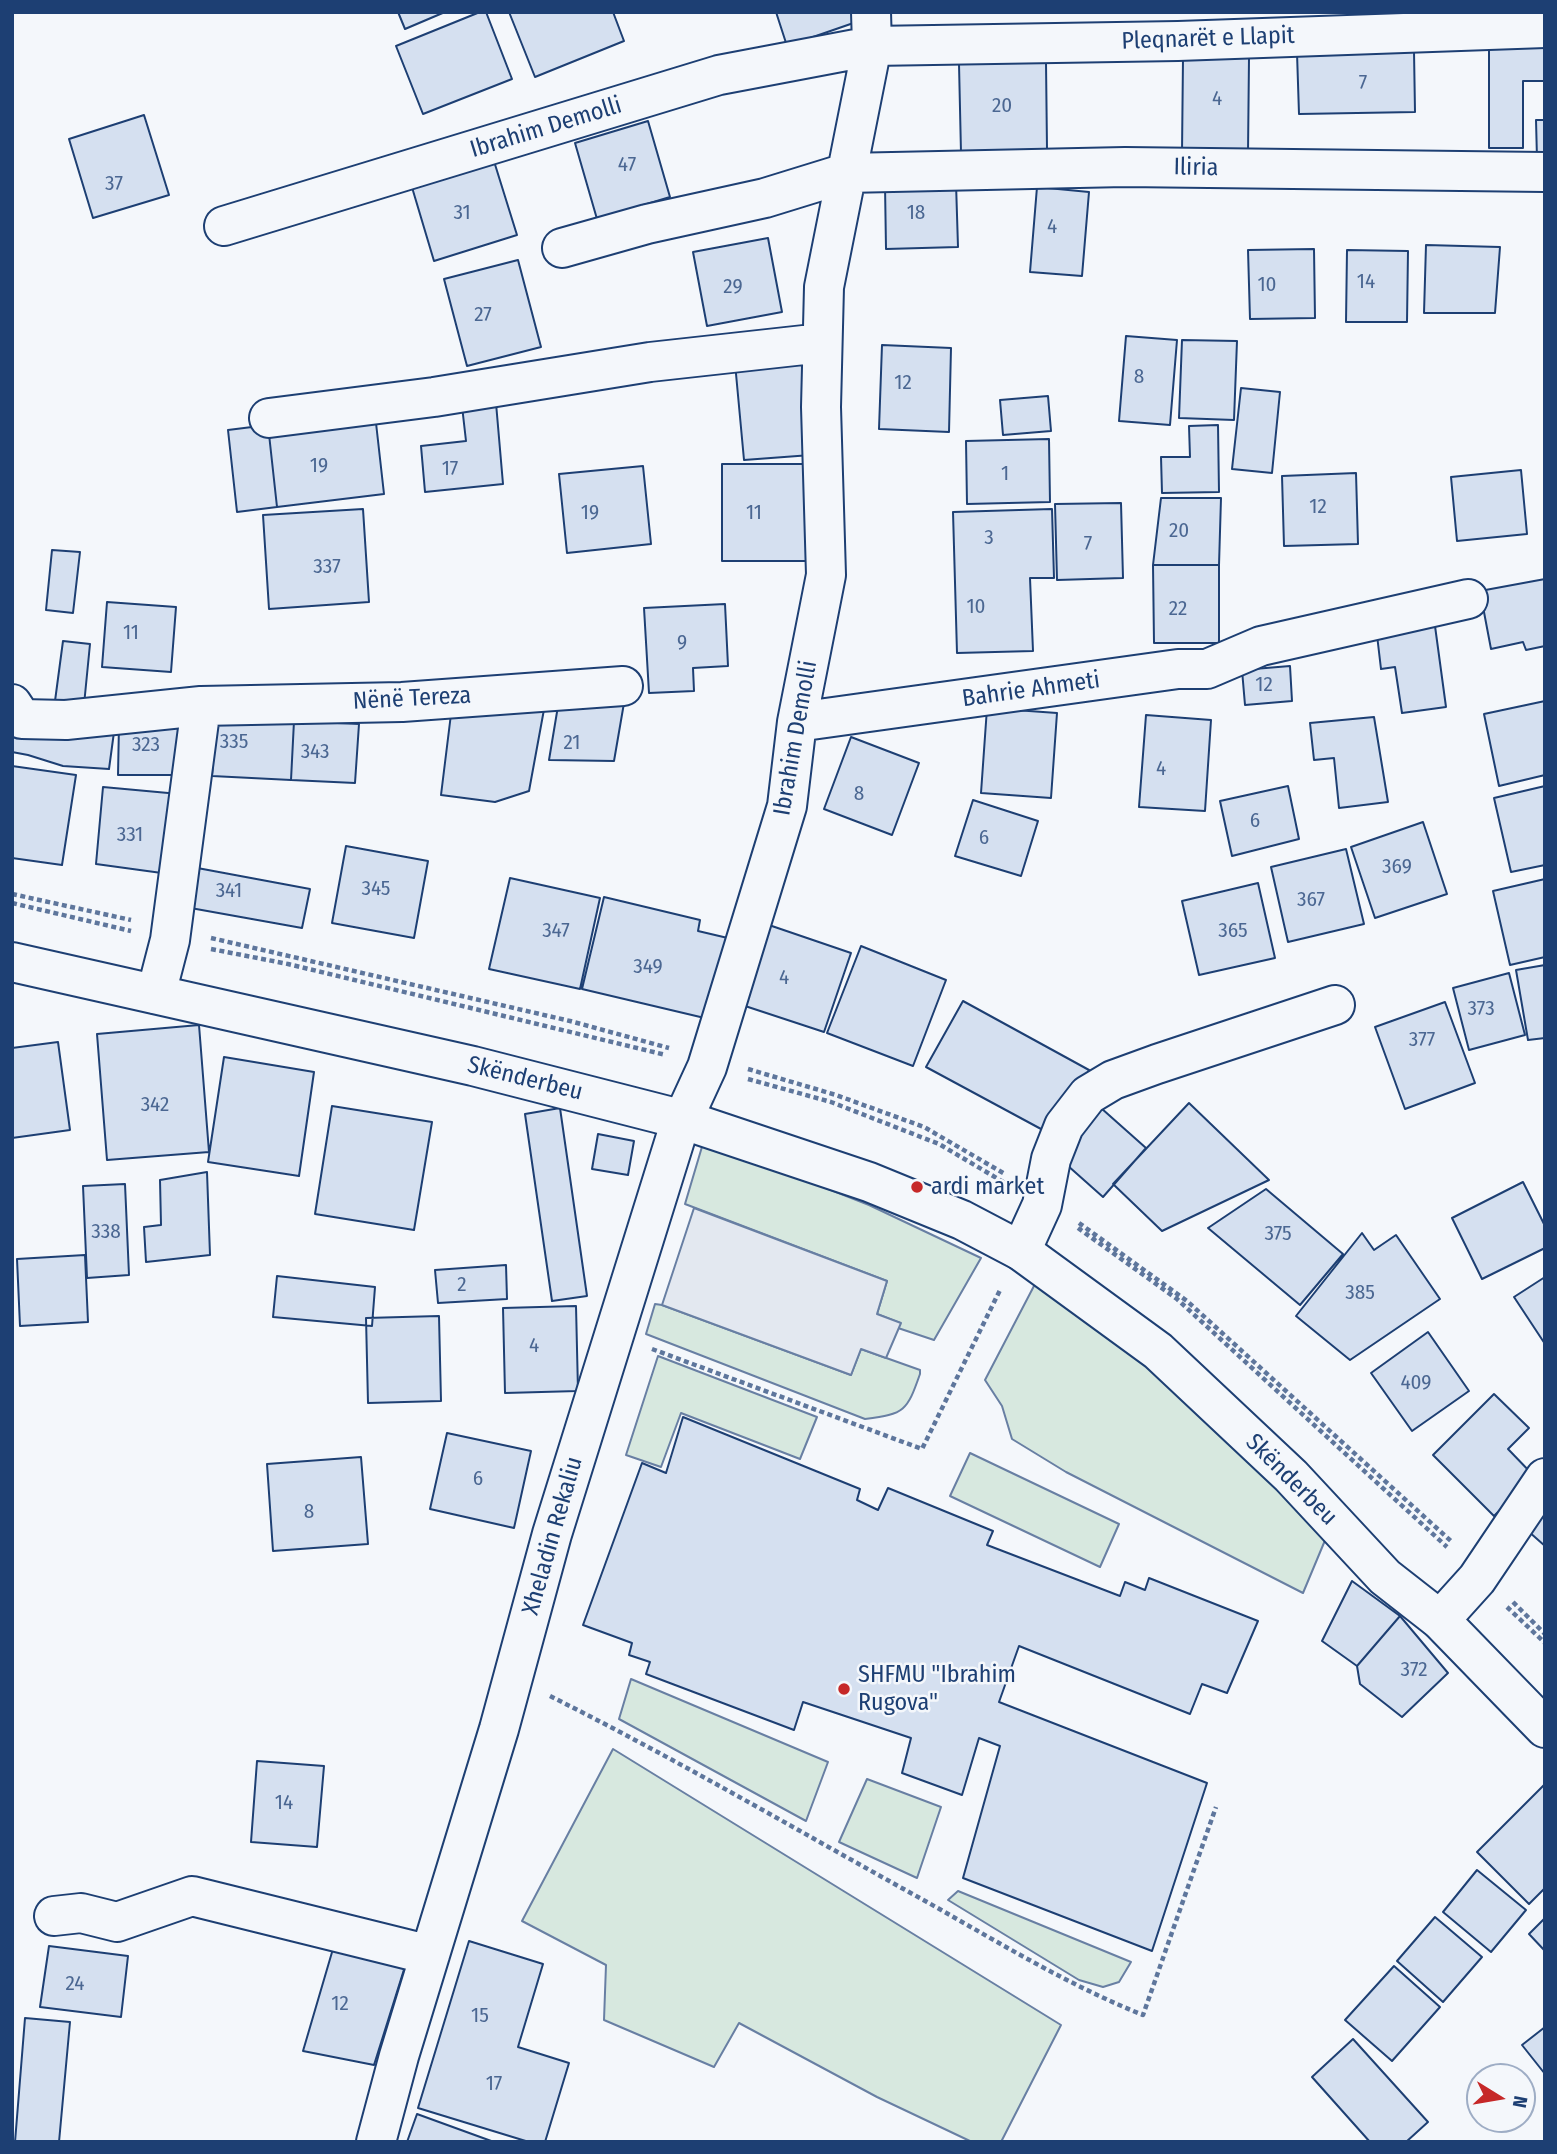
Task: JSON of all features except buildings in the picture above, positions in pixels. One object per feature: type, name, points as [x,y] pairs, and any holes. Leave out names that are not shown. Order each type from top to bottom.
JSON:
[{"type":"street","name":"Pleqnarët e Llapit","points":[[872,29],[1178,41],[1545,29]]},
{"type":"street","name":"Ibrahim Demolli","points":[[224,226],[872,29],[824,287],[821,407],[826,575],[797,722],[787,806],[706,1067],[684,1120]]},
{"type":"street","name":"Iliria","points":[[846,173],[1125,167],[1545,172]]},
{"type":"street","points":[[562,248],[647,224],[765,198],[846,173]]},
{"type":"street","points":[[269,418],[434,397],[650,362],[822,343]]},
{"type":"street","name":"Bahrie Ahmeti","points":[[797,722],[1178,669],[1207,669],[1261,646],[1468,599]]},
{"type":"street","name":"Nënë Tereza","points":[[12,704],[22,719],[66,720],[201,706],[402,702],[623,686]]},
{"type":"street","points":[[156,994],[170,940],[201,706]]},
{"type":"street","name":"Skënderbeu","points":[[12,962],[473,1066],[684,1120],[869,1182],[962,1220],[1021,1251],[1158,1351],[1291,1476],[1385,1577],[1440,1620],[1545,1727]]},
{"type":"street","points":[[1021,1251],[1042,1205],[1051,1159],[1064,1126],[1088,1095],[1113,1080],[1335,1005]]},
{"type":"street","name":"Xheladin Rekaliu","points":[[376,2142],[499,1729],[552,1534],[678,1130],[684,1120]]},
{"type":"street","points":[[1440,1620],[1477,1579],[1545,1478]]},
{"type":"street","points":[[54,1916],[81,1913],[117,1922],[192,1896],[430,1955]]},
{"type":"path","points":[[651,1349],[922,1449],[1021,1251]]},
{"type":"path","points":[[543,1693],[625,1734],[994,1940],[1114,2003],[1143,2015],[1216,1807]]},
{"type":"shaded area","points":[[704,1140],[869,1205],[981,1258],[934,1340],[898,1328],[900,1323],[877,1314],[887,1281],[685,1204]]},
{"type":"shaded area","points":[[694,1208],[887,1281],[877,1314],[901,1323],[886,1358],[861,1349],[851,1375],[662,1305]]},
{"type":"shaded area","points":[[1035,1284],[1161,1374],[1331,1526],[1303,1593],[1066,1472],[1012,1439],[1002,1406],[985,1380]]},
{"type":"shaded area","points":[[655,1304],[851,1375],[861,1349],[920,1370],[920,1374],[912,1396],[903,1408],[889,1415],[865,1419],[646,1334]]},
{"type":"shaded area","points":[[658,1356],[817,1417],[800,1459],[681,1413],[661,1467],[626,1455]]},
{"type":"shaded area","points":[[970,1453],[1119,1524],[1100,1567],[950,1496]]},
{"type":"shaded area","points":[[631,1679],[828,1762],[806,1821],[619,1719]]},
{"type":"shaded area","points":[[613,1749],[1061,2025],[1001,2142],[972,2142],[877,2097],[739,2023],[714,2067],[604,2020],[606,1965],[522,1921]]},
{"type":"shaded area","points":[[867,1779],[941,1807],[917,1878],[839,1842]]},
{"type":"shaded area","points":[[958,1891],[1131,1962],[1119,1982],[1103,1987],[1079,1980],[948,1900]]},
{"type":"place","name":"ardi market","points":[[917,1187]]},
{"type":"place","name":"SHFMU \"Ibrahim Rugova\"","points":[[844,1689]]}]
